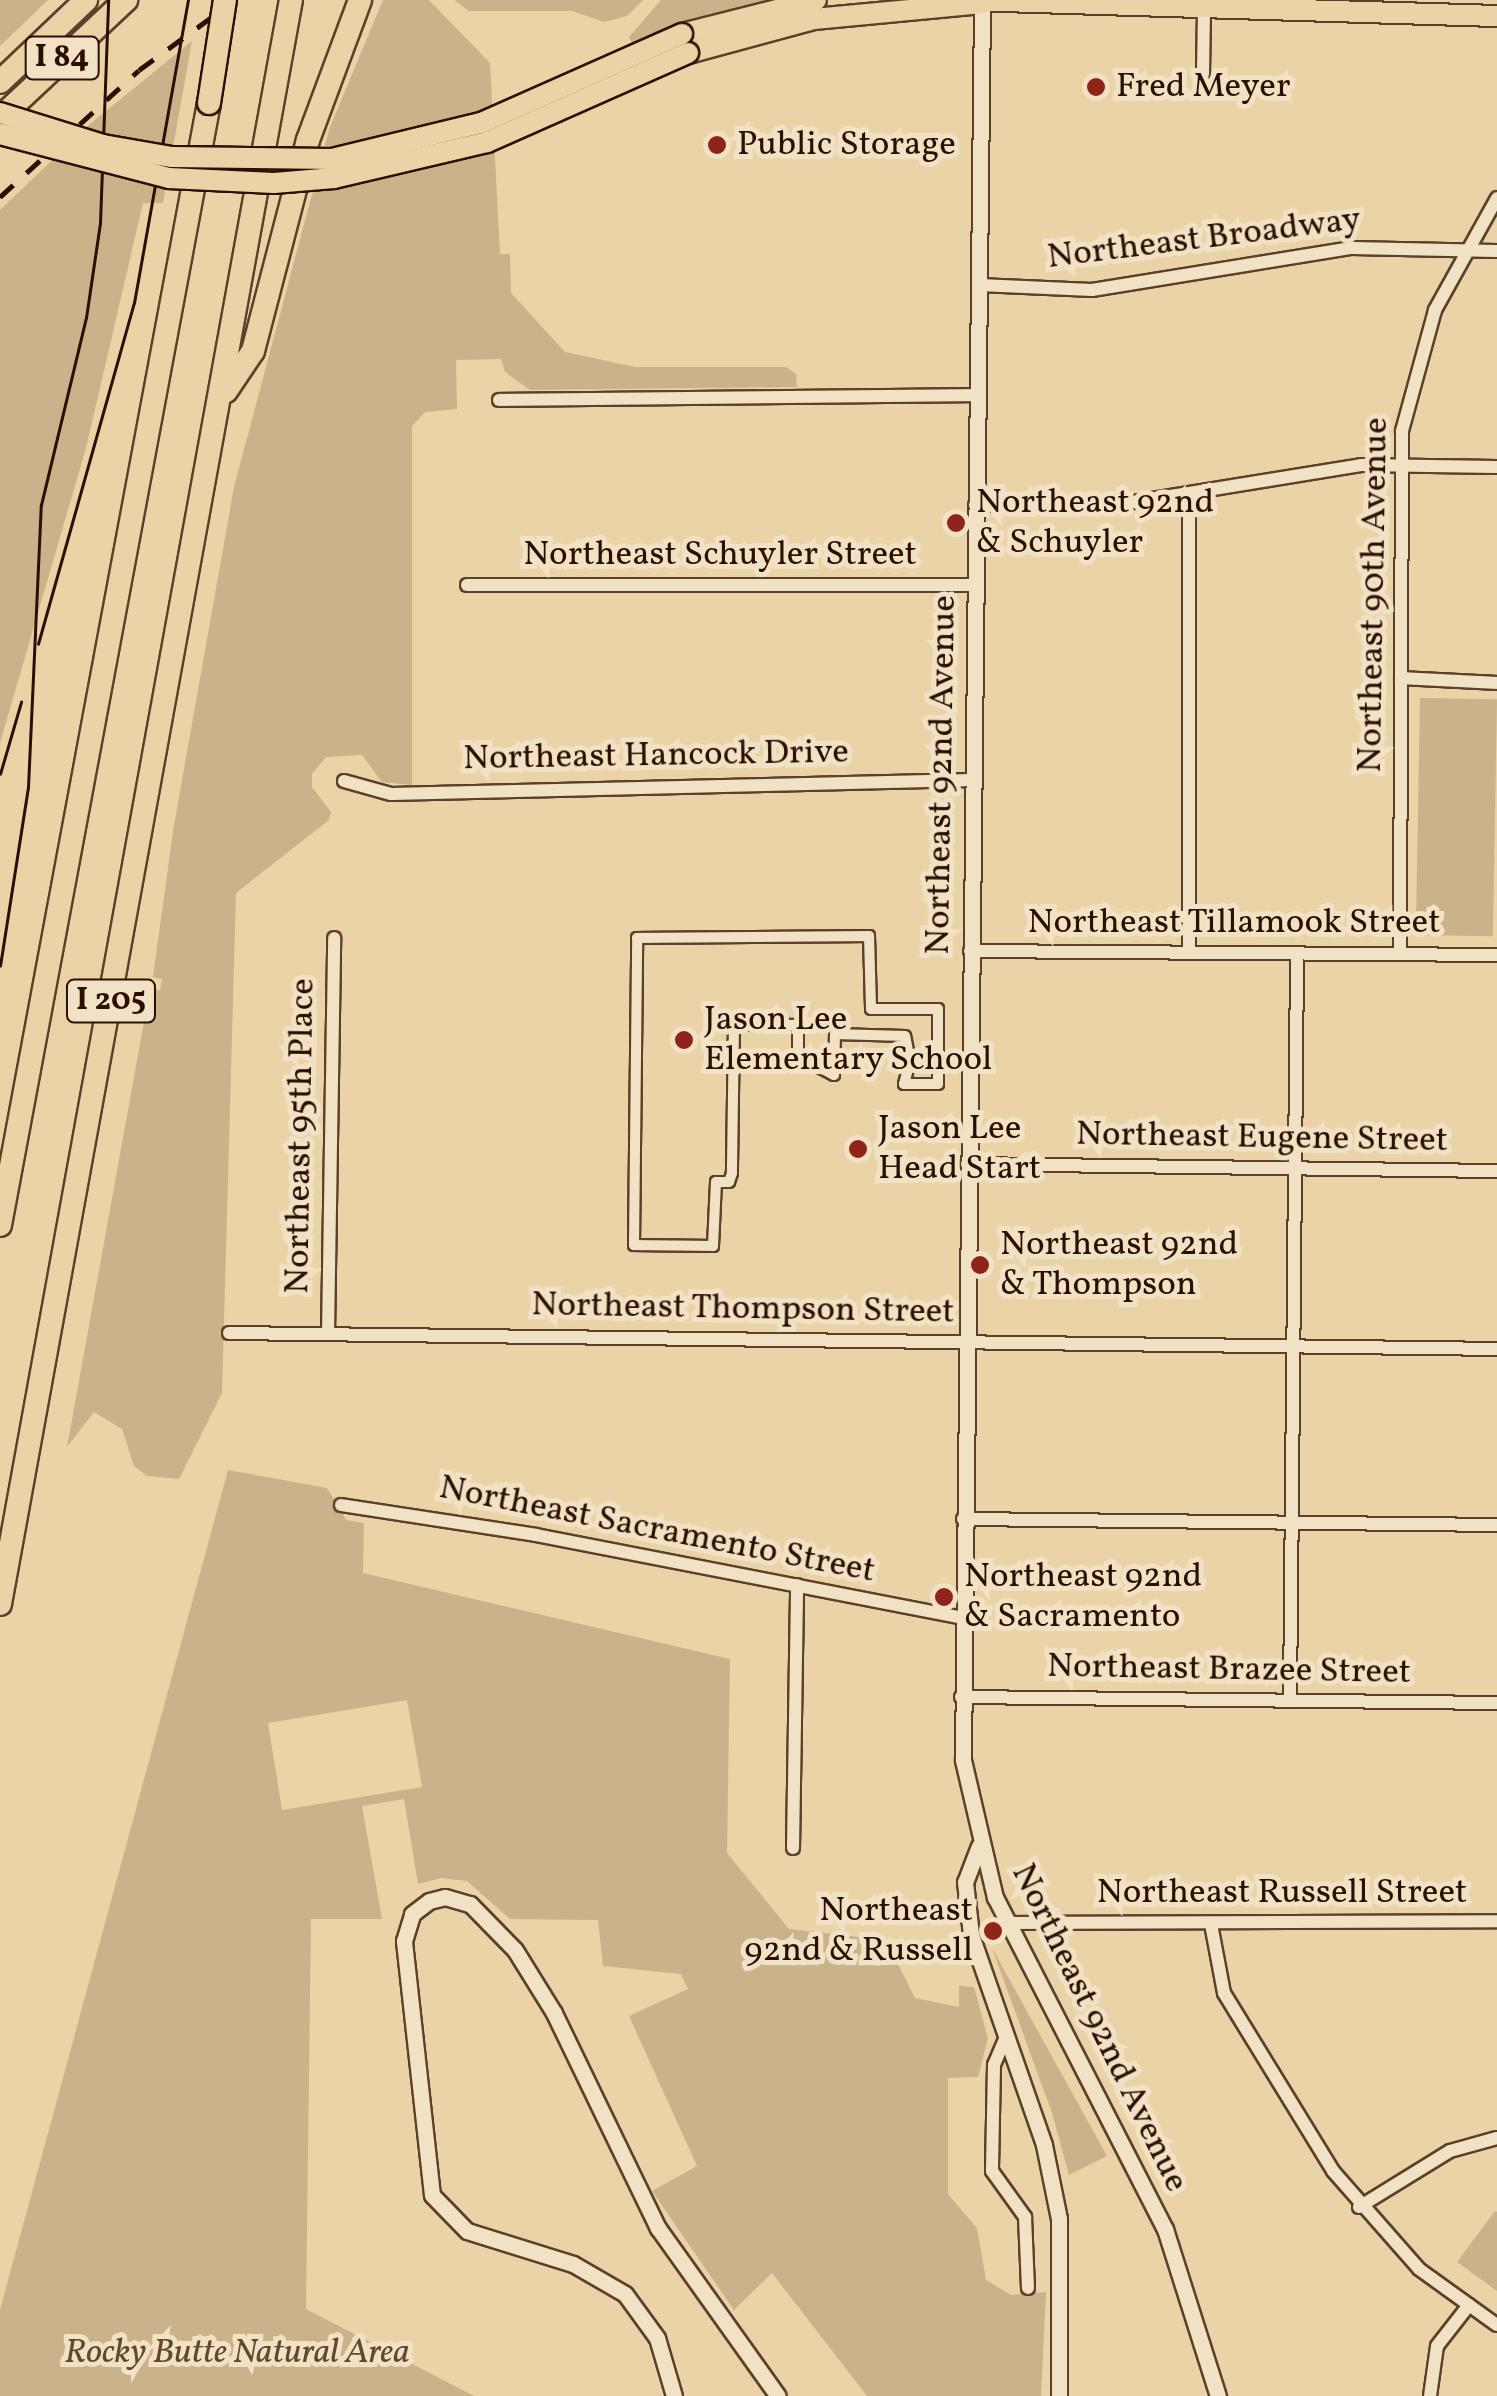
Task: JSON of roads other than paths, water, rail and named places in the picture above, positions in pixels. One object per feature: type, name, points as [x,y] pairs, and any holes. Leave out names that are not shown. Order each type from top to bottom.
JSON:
[{"type":"highway","name":"I 84","points":[[0,82],[86,0]]},
{"type":"highway","name":"I 84","points":[[0,115],[126,0]]},
{"type":"highway","name":"I 205","points":[[0,1225],[225,0]]},
{"type":"highway","name":"I 205","points":[[0,1604],[291,0]]},
{"type":"highway","points":[[221,398],[253,351],[319,104],[360,0]]},
{"type":"main road","points":[[0,115],[103,145],[172,158],[332,159],[481,123],[685,43],[816,0]]},
{"type":"main road","points":[[0,134],[98,164],[169,178],[256,183],[334,178],[488,142],[685,43],[814,20],[978,1],[1497,16]]},
{"type":"street","name":"Northeast 92nd Avenue","points":[[978,1],[978,395],[961,1697],[965,1780],[979,1846],[1008,1923],[1165,2229],[1218,2396]]},
{"type":"street","points":[[1204,8],[1204,74]]},
{"type":"street","name":"Northeast 90th Avenue","points":[[1400,954],[1400,463],[1414,372],[1466,249],[1497,198]]},
{"type":"street","name":"Northeast Broadway","points":[[979,285],[1092,290],[1314,251],[1497,251]]},
{"type":"street","points":[[499,400],[978,395]]},
{"type":"street","points":[[975,505],[1115,506],[1190,496],[1290,474],[1400,463],[1497,467]]},
{"type":"street","points":[[1189,953],[1190,496]]},
{"type":"street","name":"Northeast Schuyler Street","points":[[467,585],[974,585]]},
{"type":"street","points":[[1401,678],[1497,684]]},
{"type":"street","name":"Northeast Hancock Drive","points":[[344,781],[391,794],[972,780]]},
{"type":"street","points":[[869,936],[871,1009],[938,1009],[938,1084],[904,1084],[910,1061],[905,1036],[835,1034],[834,1075],[798,1056],[798,1025],[734,1024],[732,1173],[729,1182],[716,1182],[713,1246],[634,1244],[637,938],[869,936]]},
{"type":"street","name":"Northeast 95th Place","points":[[328,1334],[334,938]]},
{"type":"street","name":"Northeast Tillamook Street","points":[[970,951],[1497,954]]},
{"type":"street","points":[[1290,1700],[1298,954]]},
{"type":"street","name":"Northeast Eugene Street","points":[[967,1164],[1497,1171]]},
{"type":"street","name":"Northeast Thompson Street","points":[[229,1332],[1497,1349]]},
{"type":"street","name":"Northeast Sacramento Street","points":[[341,1506],[962,1618]]},
{"type":"street","points":[[964,1519],[1497,1525]]},
{"type":"street","points":[[793,1848],[796,1586]]},
{"type":"street","name":"Northeast Brazee Street","points":[[961,1697],[1497,1704]]},
{"type":"street","points":[[979,1846],[965,1882],[966,1904],[1056,2198],[1063,2268],[1059,2396]]},
{"type":"street","points":[[674,2396],[657,2338],[616,2287],[573,2264],[467,2230],[446,2216],[432,2195],[404,1941],[412,1914],[429,1901],[445,1897],[470,1904],[516,1950],[554,2013],[651,2216],[778,2396]]},
{"type":"street","name":"Northeast Russell Street","points":[[1008,1923],[1497,1921]]},
{"type":"street","points":[[1212,1924],[1224,1993],[1359,2207],[1419,2268],[1497,2325]]},
{"type":"street","points":[[1005,2039],[994,2065],[992,2171],[1025,2218],[1028,2288]]},
{"type":"street","points":[[1359,2207],[1450,2150],[1497,2138]]},
{"type":"street","points":[[1430,2396],[1436,2346],[1469,2304]]},
{"type":"tram line","points":[[0,966],[28,787],[41,505],[86,318],[100,223],[108,0]]},
{"type":"tram line","points":[[38,644],[134,303],[188,0]]},
{"type":"tram line","points":[[0,774],[21,702]]},
{"type":"railway","points":[[0,197],[139,70],[235,0]]},
{"type":"place","name":"Fred Meyer","points":[[1096,87]]},
{"type":"place","name":"Public Storage","points":[[717,145]]},
{"type":"place","name":"Northeast 92nd & Schuyler","points":[[956,523]]},
{"type":"place","name":"Jason Lee Elementary School","points":[[684,1040]]},
{"type":"place","name":"Jason Lee Head Start","points":[[858,1149]]},
{"type":"place","name":"Northeast 92nd & Thompson","points":[[980,1265]]},
{"type":"place","name":"Northeast 92nd & Sacramento","points":[[944,1597]]},
{"type":"place","name":"Northeast 92nd & Russell","points":[[993,1931]]},
{"type":"park label","name":"Rocky Butte Natural Area","points":[[237,2353]]}]
